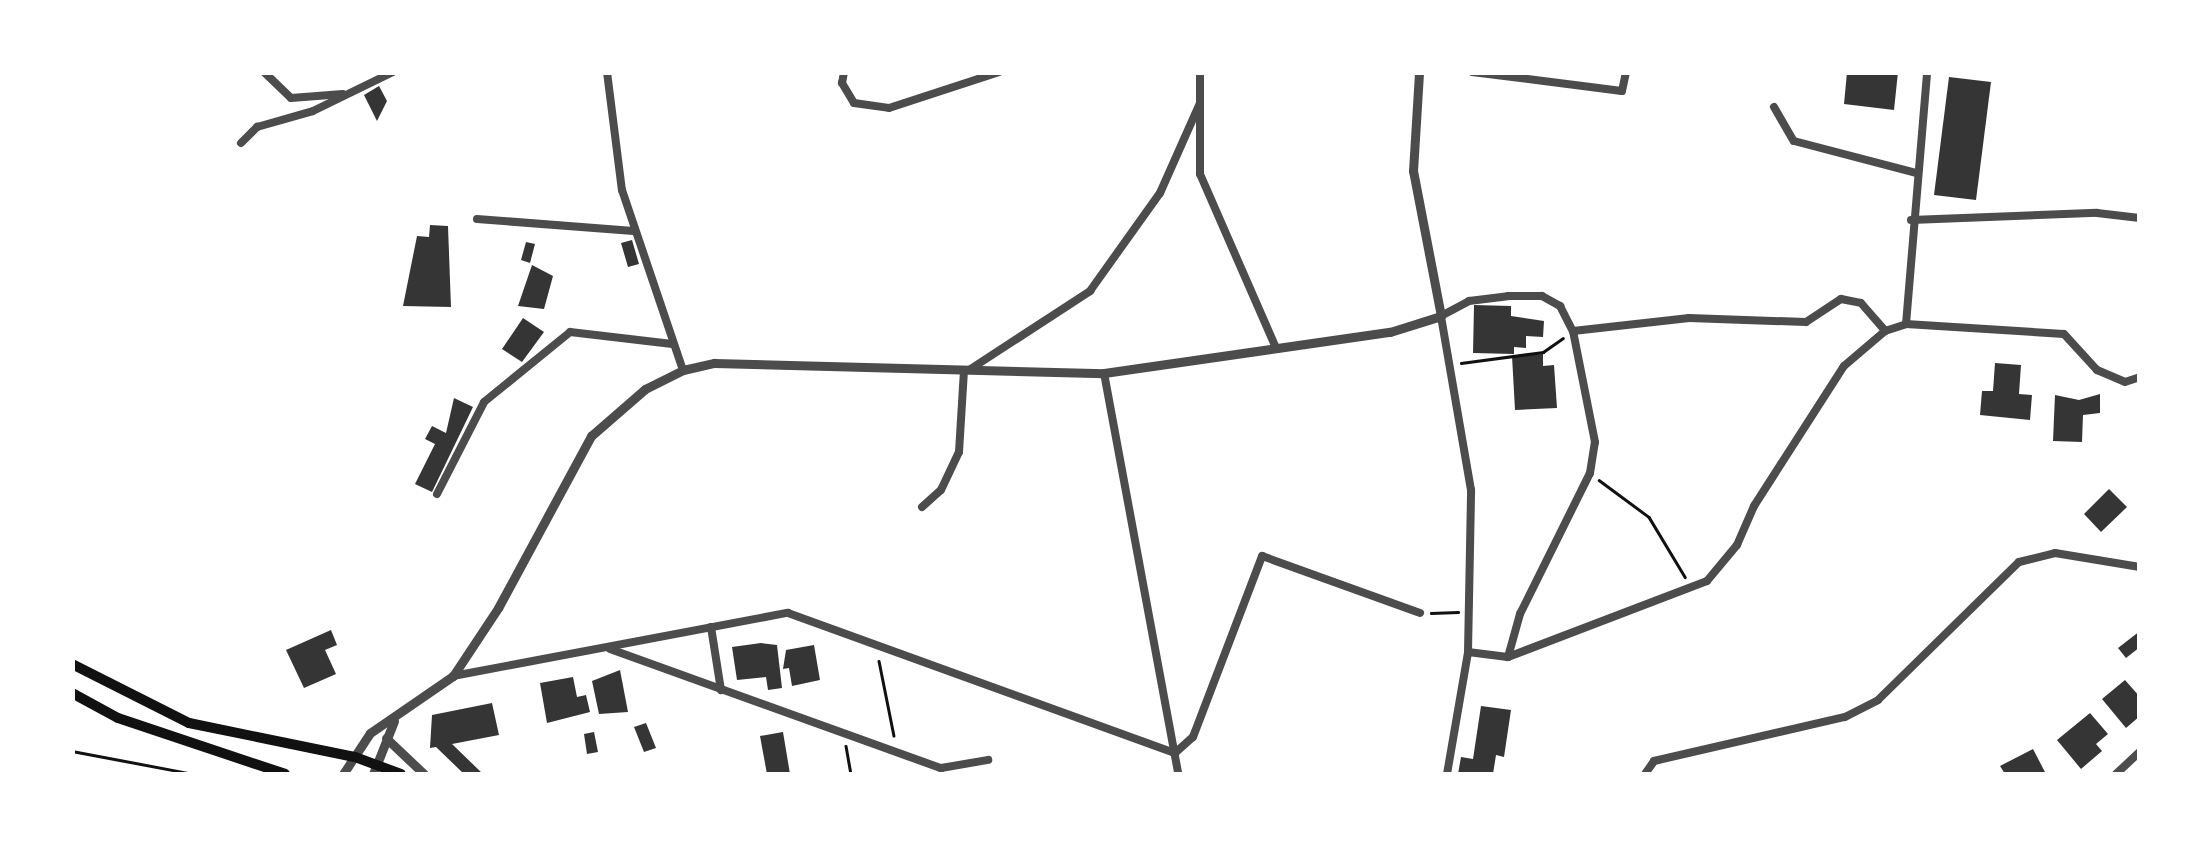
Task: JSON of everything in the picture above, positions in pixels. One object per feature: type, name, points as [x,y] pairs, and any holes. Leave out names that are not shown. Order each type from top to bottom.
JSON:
[{"type":"main road","points":[[72,664],[189,724],[355,757],[374,769],[402,774]]},
{"type":"main road","points":[[72,693],[118,718],[285,774]]},
{"type":"street","points":[[264,72],[290,98],[348,94]]},
{"type":"street","points":[[241,143],[257,127],[348,94],[394,72]]},
{"type":"street","points":[[608,72],[634,231],[683,370]]},
{"type":"street","points":[[844,72],[842,83],[854,103],[889,108],[999,72]]},
{"type":"street","points":[[964,86],[968,72]]},
{"type":"street","points":[[1419,72],[1413,171],[1471,490],[1468,652],[1447,774]]},
{"type":"street","points":[[1472,72],[1622,91],[1626,72]]},
{"type":"street","points":[[1906,324],[1910,220],[1927,72]]},
{"type":"street","points":[[1204,75],[1200,174],[1276,348]]},
{"type":"street","points":[[965,371],[1090,291],[1160,194],[1200,103]]},
{"type":"street","points":[[1774,107],[1794,141],[1916,173]]},
{"type":"street","points":[[1910,220],[2097,213],[2140,218]]},
{"type":"street","points":[[477,219],[634,231]]},
{"type":"street","points":[[343,774],[370,734],[453,676],[591,436],[645,389],[683,370],[714,362],[1104,373],[1390,332],[1441,316],[1469,301],[1542,296],[1560,306],[1574,331],[1594,442],[1590,473],[1520,614],[1508,657]]},
{"type":"street","points":[[1574,331],[1688,318],[1806,322],[1841,299],[1861,302],[1885,331]]},
{"type":"street","points":[[1468,652],[1508,657],[1707,581],[1737,545],[1754,506],[1844,366],[1885,331],[1906,324],[2064,334],[2097,370],[2125,382],[2140,376]]},
{"type":"street","points":[[437,494],[484,402],[570,332],[672,344]]},
{"type":"street","points":[[922,507],[940,490],[959,452],[965,371]]},
{"type":"street","points":[[1104,373],[1178,774]]},
{"type":"street","points":[[1645,774],[1666,757],[1802,728],[1878,700],[2020,562],[2055,553],[2140,567]]},
{"type":"street","points":[[1175,754],[1193,737],[1262,556],[1420,613]]},
{"type":"street","points":[[453,676],[788,613],[1175,754]]},
{"type":"street","points":[[710,627],[722,690]]},
{"type":"street","points":[[606,648],[941,768],[988,760]]},
{"type":"street","points":[[374,769],[396,718]]},
{"type":"street","points":[[386,738],[424,774]]},
{"type":"street","points":[[2116,774],[2140,752]]},
{"type":"path","points":[[1450,366],[1543,352],[1574,331]]},
{"type":"path","points":[[1590,473],[1650,517],[1692,588]]},
{"type":"path","points":[[1420,613],[1469,612]]},
{"type":"path","points":[[876,644],[898,752]]},
{"type":"path","points":[[844,733],[851,774]]},
{"type":"path","points":[[72,751],[194,774]]},
{"type":"building","points":[[1847,72],[1898,72],[1894,110],[1844,104]]},
{"type":"building","points":[[1949,77],[1991,82],[1976,200],[1934,195]]},
{"type":"building","points":[[379,86],[387,101],[377,121],[364,95]]},
{"type":"building","points":[[430,225],[448,226],[451,307],[403,306],[417,236],[429,237]]},
{"type":"building","points":[[632,240],[639,264],[628,267],[621,243]]},
{"type":"building","points":[[526,242],[535,244],[530,263],[521,260]]},
{"type":"building","points":[[532,265],[553,276],[544,309],[518,306]]},
{"type":"building","points":[[1474,305],[1511,306],[1511,316],[1544,321],[1543,337],[1526,336],[1526,348],[1514,347],[1514,354],[1473,353]]},
{"type":"building","points":[[523,318],[544,332],[522,362],[502,349]]},
{"type":"building","points":[[1543,354],[1543,366],[1554,365],[1557,408],[1515,410],[1512,356]]},
{"type":"building","points":[[1995,363],[2021,365],[2019,394],[2032,395],[2030,420],[1980,415],[1982,391],[1993,391]]},
{"type":"building","points":[[2100,394],[2100,413],[2083,415],[2082,442],[2053,441],[2055,395],[2079,400]]},
{"type":"building","points":[[454,398],[473,407],[432,492],[415,484],[435,444],[425,439],[432,426],[446,433]]},
{"type":"building","points":[[2109,489],[2127,507],[2101,532],[2084,514]]},
{"type":"building","points":[[331,630],[337,645],[325,650],[336,674],[304,688],[286,650]]},
{"type":"building","points":[[2140,631],[2140,647],[2126,658],[2118,648]]},
{"type":"building","points":[[777,645],[782,688],[768,690],[766,677],[737,680],[732,647]]},
{"type":"building","points":[[814,645],[820,680],[792,686],[789,668],[783,669],[786,650]]},
{"type":"building","points":[[620,670],[628,712],[599,714],[592,681]]},
{"type":"building","points":[[573,677],[577,697],[586,695],[590,712],[547,723],[540,683]]},
{"type":"building","points":[[2125,680],[2140,697],[2140,716],[2126,728],[2102,699]]},
{"type":"building","points":[[492,703],[499,735],[452,744],[483,774],[464,774],[436,747],[430,748],[432,715]]},
{"type":"building","points":[[1481,706],[1511,710],[1504,757],[1496,755],[1493,774],[1458,774],[1461,757],[1473,759]]},
{"type":"building","points":[[2090,713],[2108,734],[2096,744],[2102,751],[2081,769],[2057,740]]},
{"type":"building","points":[[646,723],[656,748],[644,752],[634,727]]},
{"type":"building","points":[[594,732],[598,752],[587,754],[584,734]]},
{"type":"building","points":[[783,732],[790,774],[767,774],[760,736]]},
{"type":"building","points":[[2033,749],[2046,774],[2005,774],[2000,766]]}]
